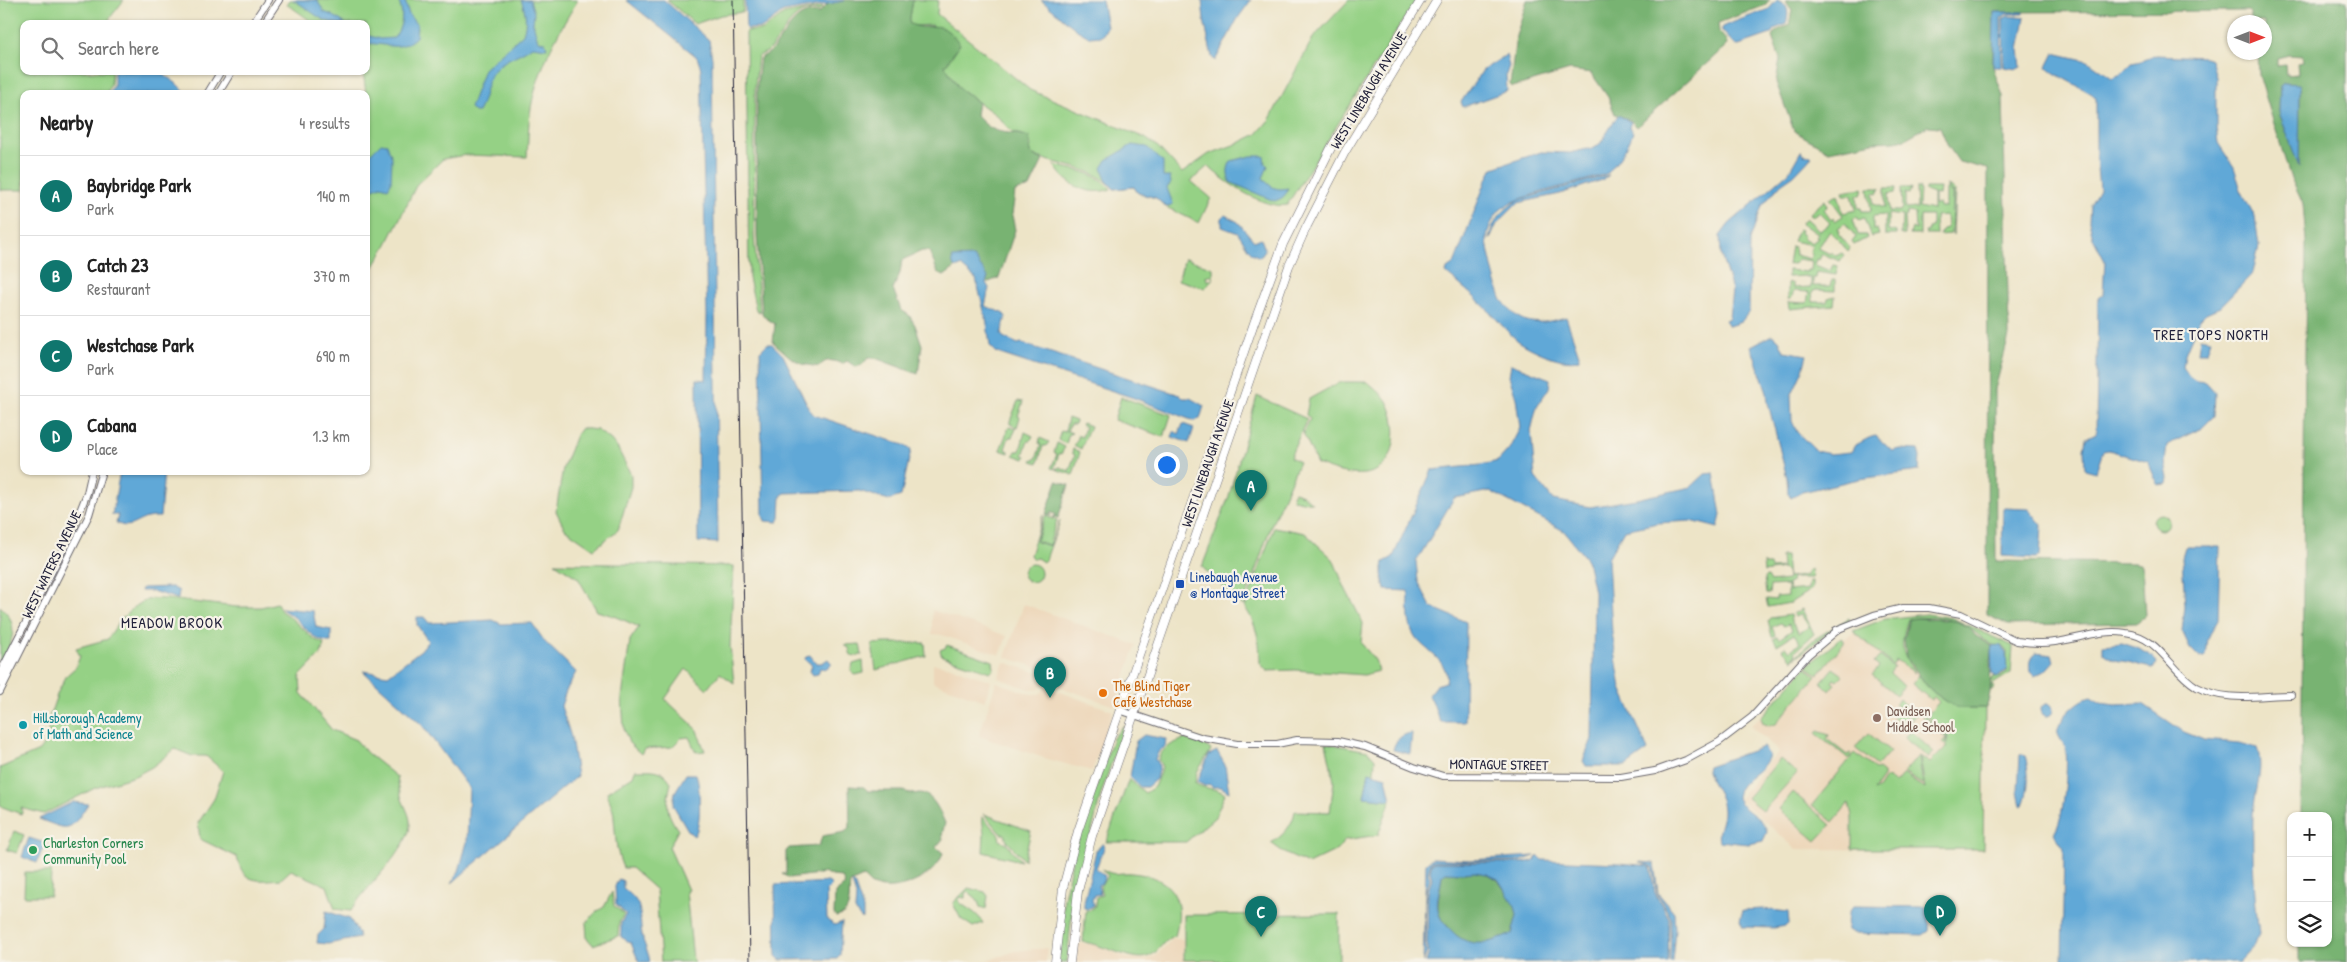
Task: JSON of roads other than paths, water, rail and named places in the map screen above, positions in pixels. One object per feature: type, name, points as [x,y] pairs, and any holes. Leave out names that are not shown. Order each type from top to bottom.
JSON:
[{"type":"main road","name":"WEST LINEBAUGH AVENUE","points":[[1056,962],[1063,888],[1070,859],[1119,710],[1283,244],[1331,148],[1421,0]]},
{"type":"main road","name":"WEST LINEBAUGH AVENUE","points":[[1070,962],[1074,918],[1085,857],[1132,715],[1272,315],[1306,228],[1345,152],[1437,0]]},
{"type":"street","points":[[255,20],[268,0]]},
{"type":"street","points":[[265,20],[279,0]]},
{"type":"street","points":[[209,90],[219,75]]},
{"type":"street","points":[[220,90],[230,75]]},
{"type":"street","name":"WEST WATERS AVENUE","points":[[0,674],[71,534],[88,489],[91,475]]},
{"type":"street","name":"WEST WATERS AVENUE","points":[[0,692],[89,515],[101,475]]},
{"type":"street","points":[[80,533],[91,495],[88,489]]},
{"type":"street","name":"MONTAGUE STREET","points":[[1119,710],[1203,738],[1237,744],[1277,744],[1297,740],[1338,741],[1365,747],[1414,767],[1443,776],[1621,777],[1655,771],[1686,760],[1719,742],[1752,717],[1806,652],[1822,639],[1839,629],[1874,615],[1902,608],[1929,608],[1961,614],[2017,641],[2025,642],[2056,642],[2098,633],[2127,632],[2154,644],[2188,680],[2209,692],[2229,697],[2291,695]]},
{"type":"street","points":[[0,683],[16,652],[19,637]]},
{"type":"water","points":[[293,0],[317,0],[324,12],[340,20],[324,20]]},
{"type":"water","points":[[398,0],[405,0],[409,15],[417,25],[416,37],[404,45],[398,46],[370,44],[370,36],[380,39],[394,38],[402,19]]},
{"type":"water","points":[[521,0],[530,0],[538,41],[545,42],[547,48],[532,46],[505,61],[495,69],[489,79],[478,112],[474,112],[470,108],[484,69],[523,34],[525,17]]},
{"type":"water","points":[[626,0],[664,0],[709,40],[712,58],[718,543],[698,542],[697,379],[706,380],[707,316],[701,69],[697,57]]},
{"type":"water","points":[[745,0],[844,1],[783,12],[762,28],[746,29]]},
{"type":"water","points":[[1041,0],[1102,0],[1107,27],[1102,36],[1089,37],[1077,30]]},
{"type":"water","points":[[1202,0],[1251,0],[1238,18],[1215,61],[1212,57],[1204,20]]},
{"type":"water","points":[[1777,0],[1784,4],[1787,9],[1787,20],[1786,24],[1774,29],[1771,34],[1736,46],[1722,31],[1722,28],[1726,25],[1769,9]]},
{"type":"water","points":[[1994,12],[2023,12],[2023,14],[2007,14],[2001,18],[2002,67],[1993,67]]},
{"type":"water","points":[[2008,16],[2025,18],[2019,49],[2021,67],[2017,69],[2004,67],[2003,19]]},
{"type":"water","points":[[2054,53],[2088,61],[2112,78],[2121,74],[2132,63],[2156,55],[2205,57],[2211,59],[2216,77],[2216,127],[2218,143],[2234,167],[2241,190],[2255,217],[2259,246],[2253,273],[2220,307],[2206,313],[2199,320],[2185,354],[2183,367],[2189,376],[2196,381],[2206,382],[2215,392],[2214,416],[2202,428],[2167,445],[2165,463],[2168,478],[2167,484],[2158,485],[2148,462],[2109,450],[2103,451],[2096,472],[2085,469],[2084,449],[2086,438],[2096,433],[2098,298],[2103,294],[2105,261],[2093,238],[2089,221],[2090,205],[2099,189],[2096,157],[2096,98],[2047,67]]},
{"type":"water","points":[[1506,55],[1509,66],[1506,75],[1507,91],[1463,107],[1461,102],[1483,70]]},
{"type":"water","points":[[114,75],[164,75],[183,90],[111,90],[114,85]]},
{"type":"water","points":[[2284,83],[2299,84],[2300,87],[2299,167],[2279,112],[2280,86]]},
{"type":"water","points":[[1618,115],[1631,122],[1629,127],[1633,132],[1626,148],[1608,173],[1534,194],[1508,205],[1500,210],[1496,216],[1490,226],[1487,237],[1488,250],[1502,300],[1512,312],[1530,322],[1566,317],[1579,359],[1573,361],[1556,358],[1538,352],[1517,340],[1482,304],[1446,273],[1447,269],[1454,264],[1486,181],[1493,168],[1541,152],[1570,153],[1592,148],[1600,144]]},
{"type":"water","points":[[381,143],[387,144],[392,158],[391,183],[388,188],[381,186],[370,190],[370,154]]},
{"type":"water","points":[[1132,145],[1147,147],[1163,162],[1163,177],[1170,177],[1171,183],[1167,188],[1173,204],[1166,207],[1156,198],[1138,193],[1134,187],[1114,189],[1106,180],[1102,168],[1107,160]]},
{"type":"water","points":[[1801,151],[1803,155],[1812,156],[1794,175],[1781,184],[1762,206],[1750,240],[1749,312],[1741,322],[1729,326],[1725,320],[1729,318],[1732,290],[1721,255],[1720,236],[1729,224],[1789,172]]},
{"type":"water","points":[[1251,156],[1264,156],[1265,163],[1268,166],[1263,178],[1274,188],[1288,188],[1283,197],[1274,201],[1230,182],[1228,171],[1231,161]]},
{"type":"water","points":[[1609,175],[1602,180],[1560,194],[1518,203],[1497,224],[1489,240],[1490,233],[1499,216],[1519,200]]},
{"type":"water","points":[[1225,215],[1238,222],[1254,241],[1261,238],[1265,250],[1260,257],[1249,250],[1238,233],[1222,227],[1222,218]]},
{"type":"water","points":[[974,257],[988,277],[986,283],[989,288],[985,306],[1003,313],[1006,317],[1001,334],[1003,337],[1018,344],[1021,343],[1180,395],[1183,398],[1190,398],[1204,406],[1200,419],[1194,421],[1134,398],[997,353],[990,346],[987,323],[976,279],[961,266],[955,268],[953,265],[952,258]]},
{"type":"water","points":[[1772,335],[1779,340],[1784,351],[1807,355],[1803,370],[1791,396],[1792,421],[1797,432],[1816,451],[1830,454],[1851,452],[1855,445],[1876,436],[1892,451],[1900,449],[1918,450],[1920,457],[1919,471],[1859,479],[1802,492],[1791,498],[1788,493],[1787,478],[1767,393],[1751,346]]},
{"type":"water","points":[[2200,338],[2211,340],[2207,352],[2198,352]]},
{"type":"water","points":[[767,344],[772,344],[783,355],[809,409],[814,415],[904,445],[911,450],[901,496],[889,500],[859,491],[785,493],[781,496],[780,518],[778,522],[765,521],[763,516],[760,351]]},
{"type":"water","points":[[1511,364],[1550,379],[1549,388],[1537,406],[1531,431],[1535,477],[1553,500],[1590,507],[1691,487],[1705,474],[1714,473],[1721,515],[1718,528],[1691,521],[1658,523],[1624,530],[1608,558],[1612,633],[1621,688],[1648,750],[1626,766],[1586,766],[1583,761],[1592,739],[1594,592],[1587,560],[1564,531],[1490,491],[1454,498],[1416,562],[1418,581],[1431,607],[1466,622],[1465,722],[1441,722],[1439,719],[1428,695],[1436,685],[1446,682],[1445,669],[1413,633],[1409,615],[1409,591],[1385,590],[1382,574],[1384,562],[1393,557],[1432,470],[1481,465],[1498,461],[1509,449],[1520,428],[1516,398],[1509,376]]},
{"type":"water","points":[[1183,424],[1194,428],[1189,443],[1172,437],[1174,431],[1179,434]]},
{"type":"water","points":[[119,475],[164,475],[160,517],[147,518],[125,526],[116,523],[118,515],[112,515]]},
{"type":"water","points":[[2003,508],[2029,509],[2042,525],[2040,556],[2036,558],[2002,556]]},
{"type":"water","points":[[2185,547],[2220,547],[2218,620],[2208,638],[2206,657],[2199,657],[2190,648],[2182,631],[2185,606],[2182,557]]},
{"type":"water","points":[[172,587],[179,591],[178,599],[152,591],[141,591],[142,588]]},
{"type":"water","points":[[281,608],[313,611],[316,627],[331,630],[331,642],[325,642],[315,637],[294,617]]},
{"type":"water","points":[[417,617],[424,617],[429,623],[493,620],[501,624],[532,623],[545,642],[576,672],[561,706],[571,737],[577,776],[452,883],[459,871],[467,842],[469,788],[422,725],[363,671],[388,675],[421,650],[428,641],[417,625]]},
{"type":"water","points":[[2122,643],[2149,654],[2157,662],[2155,668],[2115,660],[2103,653],[2103,645]]},
{"type":"water","points":[[2000,645],[2006,653],[2007,669],[1997,677],[1992,674],[1991,653],[1992,646]]},
{"type":"water","points":[[2036,653],[2052,655],[2054,661],[2046,670],[2034,676],[2030,672],[2030,663]]},
{"type":"water","points":[[810,655],[816,663],[822,663],[828,659],[832,664],[827,669],[820,668],[818,674],[813,675],[810,671],[812,665],[805,659],[806,656]]},
{"type":"water","points":[[2091,697],[2101,703],[2115,705],[2143,704],[2184,732],[2204,740],[2240,743],[2257,748],[2260,773],[2253,815],[2253,845],[2259,934],[2255,945],[2239,962],[2062,962],[2064,848],[2054,833],[2063,806],[2066,780],[2066,750],[2058,735],[2058,729],[2071,709],[2086,698]]},
{"type":"water","points":[[2045,704],[2049,704],[2053,710],[2049,716],[2045,716],[2041,712],[2041,708]]},
{"type":"water","points":[[1412,733],[1410,754],[1393,750],[1395,743],[1400,738]]},
{"type":"water","points":[[1144,735],[1166,739],[1165,747],[1159,751],[1155,759],[1159,766],[1156,779],[1147,787],[1140,787],[1130,777],[1136,741]]},
{"type":"water","points":[[1763,747],[1769,755],[1766,761],[1738,791],[1737,798],[1744,807],[1762,822],[1767,832],[1763,841],[1749,844],[1719,841],[1718,833],[1723,814],[1722,804],[1707,771],[1708,766]]},
{"type":"water","points":[[1217,751],[1225,765],[1229,792],[1221,787],[1212,787],[1209,784],[1205,786],[1197,782],[1209,755]]},
{"type":"water","points":[[2020,755],[2025,755],[2028,780],[2027,793],[2021,806],[2018,791]]},
{"type":"water","points":[[1369,772],[1386,777],[1391,800],[1364,797]]},
{"type":"water","points":[[686,774],[696,774],[698,787],[700,805],[697,831],[694,836],[689,832],[673,805],[675,792]]},
{"type":"water","points":[[73,802],[88,804],[77,820],[68,827],[57,826],[39,819]]},
{"type":"water","name":"Charleston Corners Community Pool","points":[[29,838],[45,843],[37,863],[22,857]]},
{"type":"water","points":[[1103,843],[1104,848],[1096,868],[1105,876],[1102,883],[1098,885],[1100,894],[1094,895],[1092,900],[1094,905],[1088,909],[1084,908],[1096,851]]},
{"type":"water","points":[[1535,856],[1521,861],[1431,861],[1428,873],[1430,878],[1426,891],[1425,944],[1427,952],[1423,962],[1426,863],[1432,858],[1470,860]]},
{"type":"water","points":[[1538,856],[1542,860],[1650,866],[1655,893],[1669,918],[1668,962],[1426,962],[1429,952],[1427,944],[1428,891],[1432,878],[1430,872],[1432,862],[1521,863],[1533,861]],"holes":[[[1446,872],[1487,874],[1498,879],[1515,906],[1517,915],[1512,934],[1487,942],[1471,942],[1457,936],[1444,923],[1438,906],[1442,875]]]},
{"type":"water","points":[[1639,862],[1654,863],[1658,893],[1674,912],[1675,930],[1672,962],[1670,962],[1671,918],[1657,893],[1652,866]]},
{"type":"water","points":[[619,879],[623,881],[623,888],[638,904],[643,938],[650,962],[639,962],[631,943],[621,937],[621,923],[626,914],[616,905],[615,886]]},
{"type":"water","points":[[828,882],[832,885],[826,891],[827,920],[835,925],[842,922],[840,955],[837,959],[780,960],[776,956],[775,885]]},
{"type":"water","points":[[852,883],[854,883],[863,909],[863,919],[860,918],[855,910],[856,896]]},
{"type":"water","points":[[1853,906],[1926,907],[1930,913],[1929,931],[1923,935],[1853,933],[1848,930],[1847,920],[1849,911]]},
{"type":"water","points":[[1763,909],[1788,912],[1789,923],[1786,926],[1774,928],[1743,927],[1740,920],[1743,910]]},
{"type":"water","points":[[326,911],[350,919],[359,938],[328,944],[317,943],[318,935],[324,929]]},
{"type":"railway","points":[[733,0],[750,962]]},
{"type":"place","name":"Baybridge Park","points":[[1251,511]]},
{"type":"place","name":"Linebaugh Avenue @ Montague Street","points":[[1180,584]]},
{"type":"place","name":"The Blind Tiger Café Westchase","points":[[1103,693]]},
{"type":"place","name":"Catch 23","points":[[1050,698]]},
{"type":"place","name":"Davidsen Middle School","points":[[1877,718]]},
{"type":"place","name":"Hillsborough Academy of Math and Science","points":[[23,725]]},
{"type":"place","name":"Charleston Corners Community Pool","points":[[33,850]]},
{"type":"place","name":"Cabana","points":[[1940,936]]},
{"type":"place","name":"Westchase Park","points":[[1261,937]]},
{"type":"district","name":"TREE TOPS NORTH","points":[[2211,334]]},
{"type":"district","name":"MEADOW BROOK","points":[[172,622]]}]
